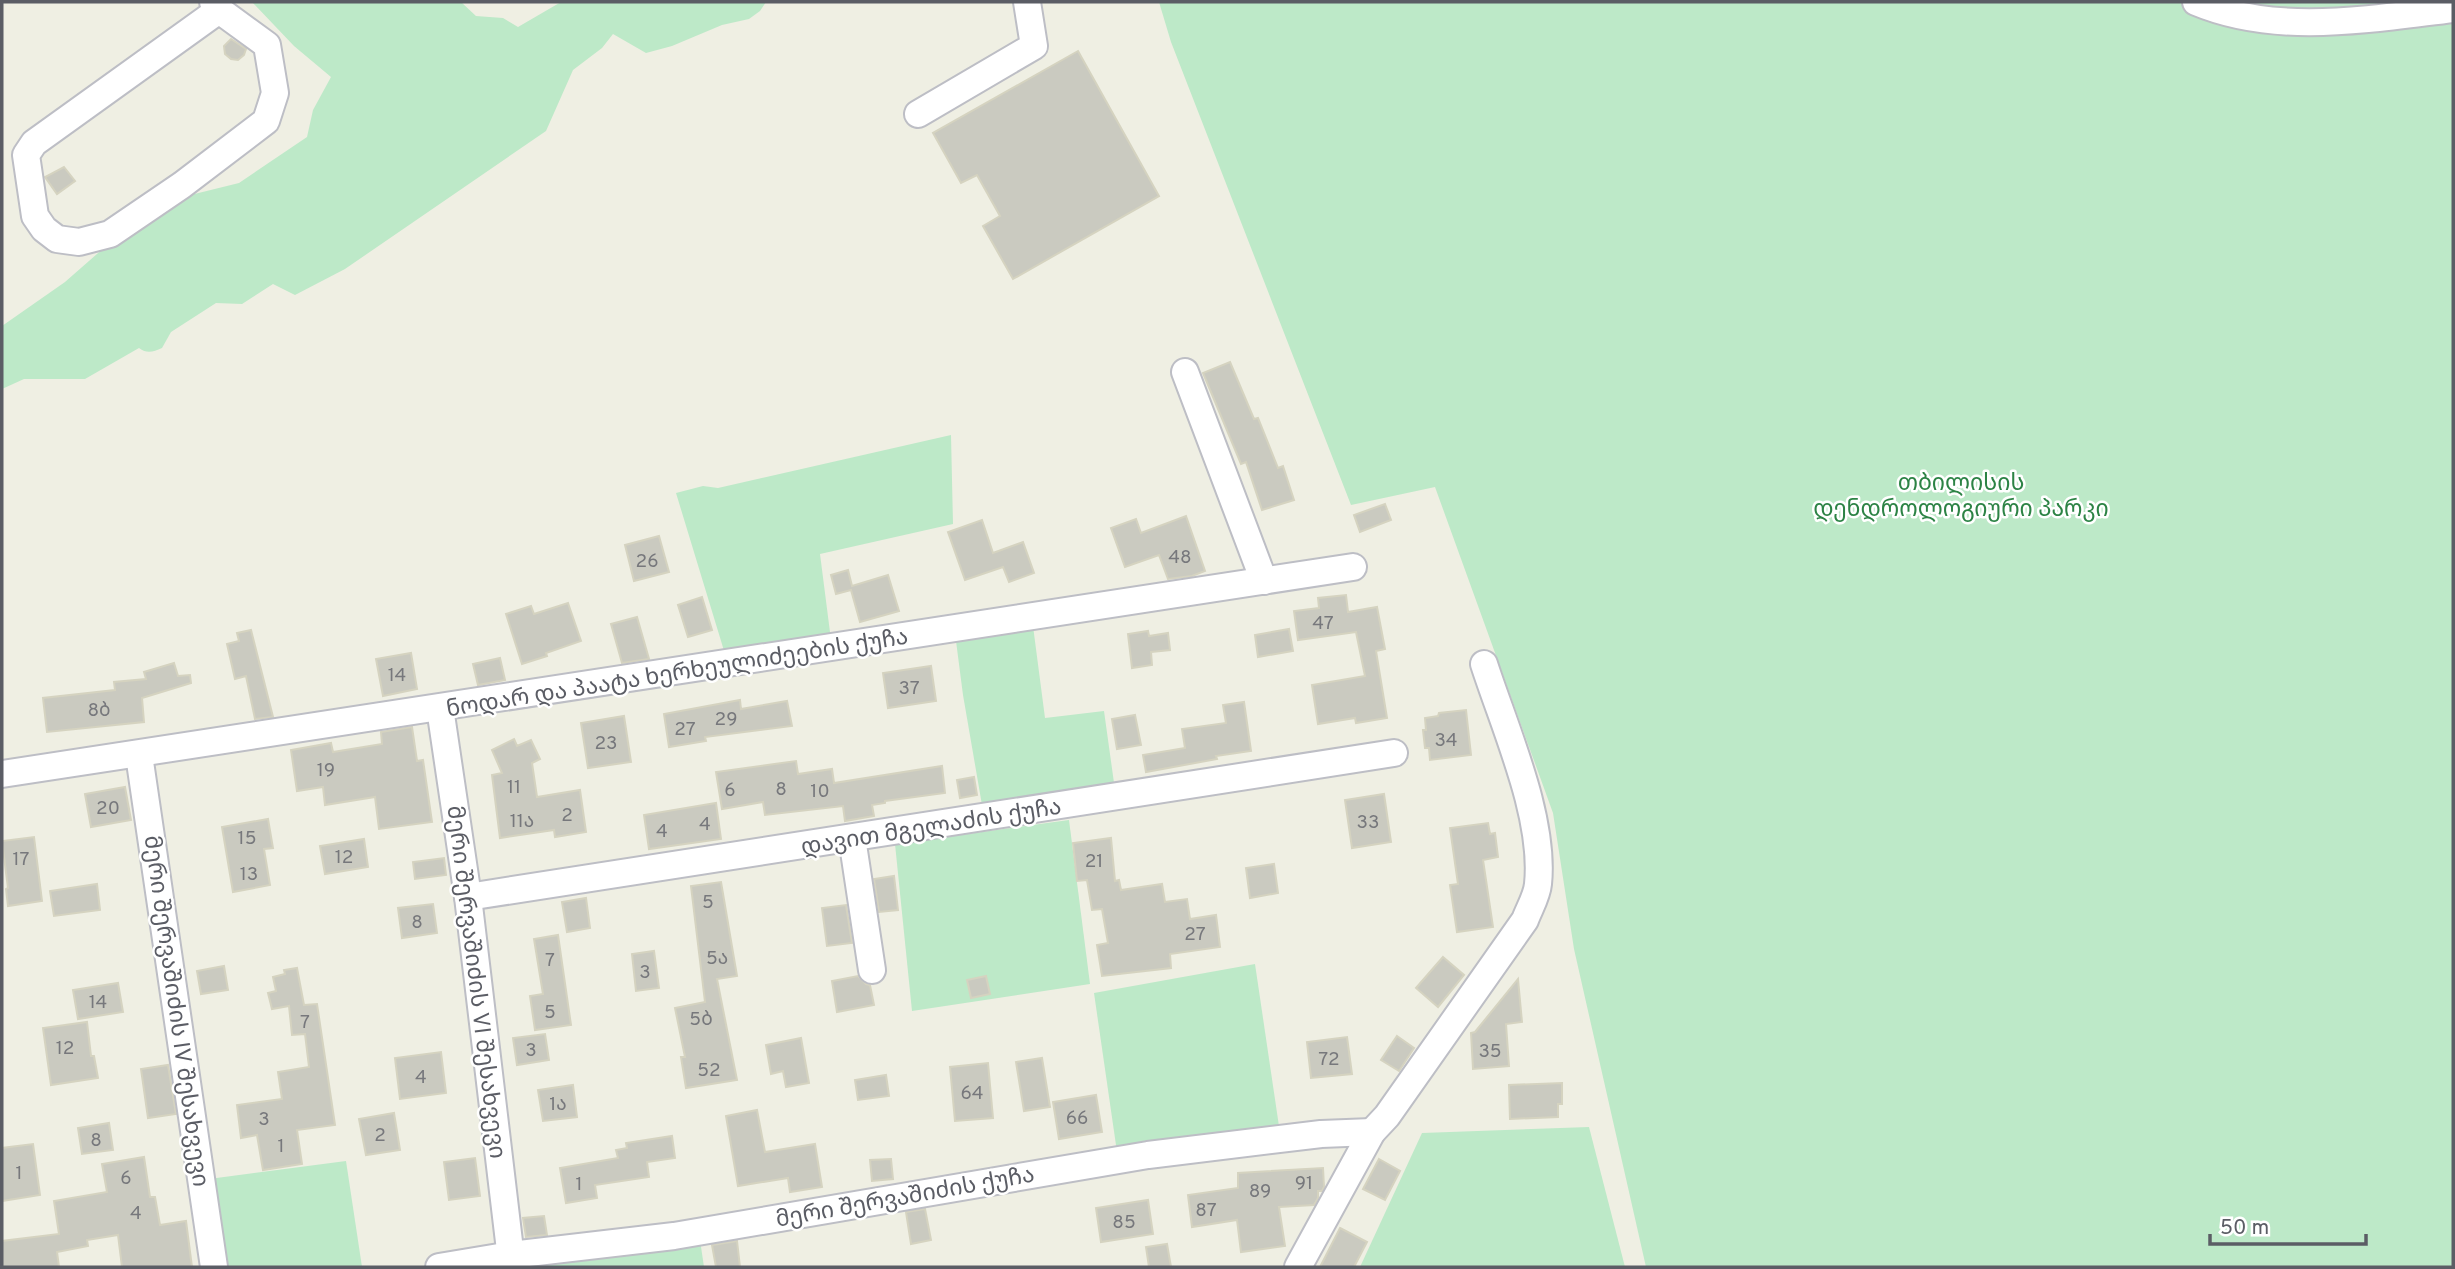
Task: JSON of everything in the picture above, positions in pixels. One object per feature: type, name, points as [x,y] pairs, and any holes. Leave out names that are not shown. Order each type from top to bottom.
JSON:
[{"type":"street","points":[[918,114],[1034,46],[1027,2]]},
{"type":"street","points":[[2196,2],[2212,9],[2246,17],[2335,23],[2453,9]]},
{"type":"street","points":[[216,6],[267,45],[275,93],[266,121],[182,185],[110,234],[79,242],[57,239],[44,229],[35,216],[26,155],[34,143],[216,6]]},
{"type":"street","points":[[1185,372],[1264,581]]},
{"type":"street","name":"ნოდარ და პაატა ხერხეულიძეების ქუჩა","points":[[2,774],[1353,567]]},
{"type":"street","points":[[1298,1267],[1372,1132],[1387,1116],[1525,920],[1538,886],[1532,809],[1484,664]]},
{"type":"street","name":"მერი შერვაშიძის VI შესახვევი","points":[[440,708],[468,897],[512,1261]]},
{"type":"street","name":"დავით მგელაძის ქუჩა","points":[[468,897],[1394,753]]},
{"type":"street","name":"მერი შერვაშიძის IV შესახვევი","points":[[139,755],[214,1267]]},
{"type":"street","points":[[852,838],[872,970]]},
{"type":"street","name":"მერი შერვაშიძის ქუჩა","points":[[439,1267],[512,1261],[674,1236],[1148,1155],[1321,1134],[1372,1132]]},
{"type":"green space","points":[[252,2],[461,2],[476,16],[503,18],[518,27],[561,2],[766,2],[760,11],[749,19],[722,25],[672,46],[646,53],[613,34],[602,48],[573,70],[546,131],[345,269],[295,295],[273,284],[242,304],[216,303],[171,332],[162,348],[150,352],[139,348],[85,379],[24,379],[2,389],[2,326],[65,282],[154,204],[239,183],[307,137],[313,110],[331,77],[294,46]]},
{"type":"green space","name":"თბილისის დენდროლოგიური პარკი","points":[[1159,2],[2453,2],[2453,1267],[1646,1267],[1574,949],[1553,813],[1435,487],[1351,505],[1171,42]]},
{"type":"green space","points":[[951,435],[953,524],[820,554],[831,640],[725,654],[676,493],[703,486],[718,488]]},
{"type":"green space","points":[[1033,626],[1045,718],[1104,711],[1115,790],[982,805],[956,641]]},
{"type":"green space","points":[[1069,820],[1090,984],[912,1011],[895,844]]},
{"type":"green space","points":[[1255,964],[1280,1133],[1117,1152],[1094,993]]},
{"type":"green space","points":[[1589,1127],[1625,1267],[1360,1267],[1422,1133]]},
{"type":"green space","points":[[346,1161],[362,1267],[225,1267],[209,1179]]},
{"type":"green space","points":[[700,1240],[704,1267],[522,1267],[521,1261]]},
{"type":"building","points":[[231,39],[246,49],[238,60],[225,54],[224,46]]},
{"type":"building","points":[[1078,51],[1159,196],[1013,279],[983,226],[1000,216],[977,175],[961,183],[933,133]]},
{"type":"building","points":[[64,167],[75,181],[57,194],[45,177]]},
{"type":"building","points":[[1230,362],[1254,419],[1258,418],[1278,468],[1283,466],[1294,500],[1262,510],[1246,462],[1241,464],[1203,373]]},
{"type":"building","points":[[1385,504],[1391,520],[1360,532],[1354,515]]},
{"type":"building","points":[[1186,516],[1205,571],[1192,576],[1168,579],[1159,555],[1125,567],[1111,528],[1136,519],[1141,533]]},
{"type":"building","points":[[982,520],[993,553],[1023,542],[1034,573],[1009,582],[1003,567],[965,580],[948,532]]},
{"type":"building","points":[[659,536],[669,572],[634,581],[625,545]]},
{"type":"building","points":[[848,570],[852,586],[888,575],[899,611],[860,622],[851,590],[836,594],[831,575]]},
{"type":"building","points":[[1346,595],[1348,612],[1377,607],[1385,649],[1376,651],[1387,718],[1356,723],[1355,718],[1318,724],[1312,685],[1365,676],[1356,632],[1298,640],[1294,611],[1319,608],[1318,598]]},
{"type":"building","points":[[702,597],[712,630],[688,637],[678,605]]},
{"type":"building","points":[[568,603],[581,641],[522,664],[506,614],[531,606],[534,614]]},
{"type":"building","points":[[637,617],[649,659],[622,663],[611,624]]},
{"type":"building","points":[[1289,629],[1293,651],[1258,657],[1255,635]]},
{"type":"building","points":[[251,630],[273,717],[255,719],[246,676],[235,679],[227,644],[239,641],[237,633]]},
{"type":"building","points":[[1148,631],[1149,636],[1168,633],[1170,650],[1151,652],[1152,665],[1132,668],[1128,634]]},
{"type":"building","points":[[411,653],[417,689],[383,696],[376,659]]},
{"type":"building","points":[[500,658],[505,680],[478,685],[473,664]]},
{"type":"building","points":[[174,663],[178,676],[190,675],[191,683],[142,698],[144,722],[47,732],[43,698],[115,690],[114,682],[146,679],[144,672]]},
{"type":"building","points":[[931,666],[936,701],[888,708],[883,673]]},
{"type":"building","points":[[740,700],[741,709],[787,701],[792,726],[705,737],[706,741],[669,747],[664,714]]},
{"type":"building","points":[[1244,702],[1251,751],[1146,772],[1143,755],[1185,748],[1182,729],[1226,723],[1223,705]]},
{"type":"building","points":[[1466,710],[1471,755],[1430,760],[1429,748],[1425,748],[1425,718],[1438,716],[1439,713]]},
{"type":"building","points":[[1135,715],[1141,745],[1117,749],[1112,719]]},
{"type":"building","points":[[624,716],[631,762],[588,768],[581,723]]},
{"type":"building","points":[[412,727],[417,761],[423,760],[432,822],[379,829],[375,797],[325,805],[323,787],[297,791],[291,750],[331,743],[333,752],[382,744],[381,732]]},
{"type":"building","points":[[514,739],[517,746],[531,740],[540,759],[532,763],[537,797],[580,790],[586,832],[555,837],[554,830],[500,838],[492,775],[502,773],[492,750]]},
{"type":"building","points":[[796,761],[798,774],[832,769],[834,783],[942,766],[945,793],[885,801],[872,805],[874,816],[845,821],[843,806],[765,815],[763,802],[722,809],[716,772]]},
{"type":"building","points":[[974,777],[977,795],[960,798],[957,780]]},
{"type":"building","points":[[125,787],[131,820],[91,827],[85,794]]},
{"type":"building","points":[[1384,794],[1391,842],[1352,848],[1345,800]]},
{"type":"building","points":[[716,803],[721,839],[649,849],[644,815]]},
{"type":"building","points":[[268,819],[273,848],[264,849],[270,885],[233,892],[222,827]]},
{"type":"building","points":[[1488,823],[1490,834],[1495,833],[1498,857],[1483,860],[1493,927],[1457,932],[1450,885],[1458,884],[1450,828]]},
{"type":"building","points":[[34,837],[42,901],[8,906],[2,841]]},
{"type":"building","points":[[1111,838],[1115,881],[1119,880],[1121,890],[1162,884],[1165,902],[1187,899],[1190,919],[1216,915],[1220,947],[1170,954],[1171,968],[1102,976],[1097,945],[1108,943],[1102,909],[1092,910],[1087,880],[1077,881],[1073,843]]},
{"type":"building","points":[[364,839],[368,867],[325,874],[320,846]]},
{"type":"building","points":[[444,858],[446,875],[415,879],[413,862]]},
{"type":"building","points":[[1274,864],[1278,893],[1250,898],[1246,868]]},
{"type":"building","points":[[894,876],[898,910],[879,912],[874,879]]},
{"type":"building","points":[[721,882],[737,976],[717,979],[737,1080],[686,1088],[681,1057],[685,1057],[675,1008],[705,1002],[691,886]]},
{"type":"building","points":[[97,884],[100,910],[54,916],[50,891]]},
{"type":"building","points":[[586,898],[590,928],[567,932],[562,902]]},
{"type":"building","points":[[433,904],[437,933],[402,938],[398,908]]},
{"type":"building","points":[[846,905],[852,943],[827,946],[822,908]]},
{"type":"building","points":[[558,935],[571,1025],[535,1030],[530,996],[543,994],[534,939]]},
{"type":"building","points":[[654,951],[659,988],[636,991],[632,954]]},
{"type":"building","points":[[1443,957],[1464,975],[1438,1007],[1416,988]]},
{"type":"building","points":[[224,966],[228,990],[201,994],[197,971]]},
{"type":"building","points":[[297,968],[304,1005],[317,1004],[335,1125],[297,1130],[302,1164],[263,1170],[257,1135],[241,1138],[237,1105],[282,1099],[278,1072],[309,1067],[305,1034],[292,1035],[289,1006],[272,1009],[268,993],[276,991],[273,977],[285,974],[284,970]]},
{"type":"building","points":[[858,976],[870,985],[874,1005],[837,1012],[832,981]]},
{"type":"building","points":[[986,976],[990,994],[971,998],[967,980]]},
{"type":"building","points":[[1518,979],[1522,1022],[1506,1024],[1509,1066],[1473,1069],[1471,1033],[1475,1032]]},
{"type":"building","points":[[118,983],[123,1012],[78,1019],[73,990]]},
{"type":"building","points":[[87,1022],[91,1056],[94,1056],[98,1078],[51,1085],[43,1028]]},
{"type":"building","points":[[545,1034],[549,1060],[517,1065],[513,1038]]},
{"type":"building","points":[[1397,1036],[1414,1048],[1399,1071],[1381,1060]]},
{"type":"building","points":[[1347,1037],[1352,1074],[1311,1078],[1307,1042]]},
{"type":"building","points":[[801,1038],[809,1083],[786,1087],[783,1071],[771,1074],[766,1045]]},
{"type":"building","points":[[441,1052],[446,1093],[400,1099],[395,1058]]},
{"type":"building","points":[[1042,1058],[1050,1107],[1024,1111],[1016,1062]]},
{"type":"building","points":[[988,1063],[993,1118],[955,1121],[950,1067]]},
{"type":"building","points":[[168,1065],[176,1114],[148,1118],[141,1069]]},
{"type":"building","points":[[886,1075],[889,1096],[858,1100],[855,1080]]},
{"type":"building","points":[[1562,1083],[1562,1104],[1558,1104],[1558,1117],[1510,1119],[1509,1085]]},
{"type":"building","points":[[573,1085],[577,1117],[543,1121],[538,1090]]},
{"type":"building","points":[[1096,1095],[1102,1132],[1059,1139],[1053,1102]]},
{"type":"building","points":[[757,1110],[765,1152],[815,1144],[822,1187],[790,1192],[788,1178],[738,1186],[726,1116]]},
{"type":"building","points":[[394,1113],[400,1150],[366,1155],[359,1119]]},
{"type":"building","points":[[109,1123],[113,1150],[82,1154],[78,1128]]},
{"type":"building","points":[[672,1136],[675,1158],[647,1162],[649,1177],[595,1185],[597,1198],[566,1203],[560,1168],[618,1158],[616,1150],[627,1148],[626,1143]]},
{"type":"building","points":[[33,1144],[40,1195],[2,1201],[2,1148]]},
{"type":"building","points":[[144,1157],[150,1197],[155,1197],[160,1225],[186,1221],[192,1267],[122,1267],[118,1235],[87,1240],[88,1246],[57,1252],[59,1267],[2,1267],[2,1241],[59,1234],[54,1201],[107,1192],[102,1164]]},
{"type":"building","points":[[475,1158],[480,1196],[449,1200],[444,1162]]},
{"type":"building","points":[[891,1159],[893,1179],[872,1181],[870,1160]]},
{"type":"building","points":[[1379,1159],[1400,1171],[1385,1200],[1363,1189]]},
{"type":"building","points":[[1323,1168],[1324,1187],[1322,1191],[1318,1191],[1314,1205],[1279,1207],[1285,1246],[1241,1252],[1237,1220],[1192,1227],[1188,1195],[1238,1188],[1238,1173]]},
{"type":"building","points":[[1148,1200],[1153,1234],[1101,1242],[1096,1208]]},
{"type":"building","points":[[925,1209],[931,1240],[911,1244],[906,1212]]},
{"type":"building","points":[[544,1216],[547,1235],[526,1237],[523,1218]]},
{"type":"building","points":[[1340,1228],[1367,1242],[1354,1267],[1320,1267]]},
{"type":"building","points":[[737,1241],[740,1267],[716,1267],[712,1245]]},
{"type":"building","points":[[1167,1244],[1171,1267],[1149,1267],[1146,1247]]}]
